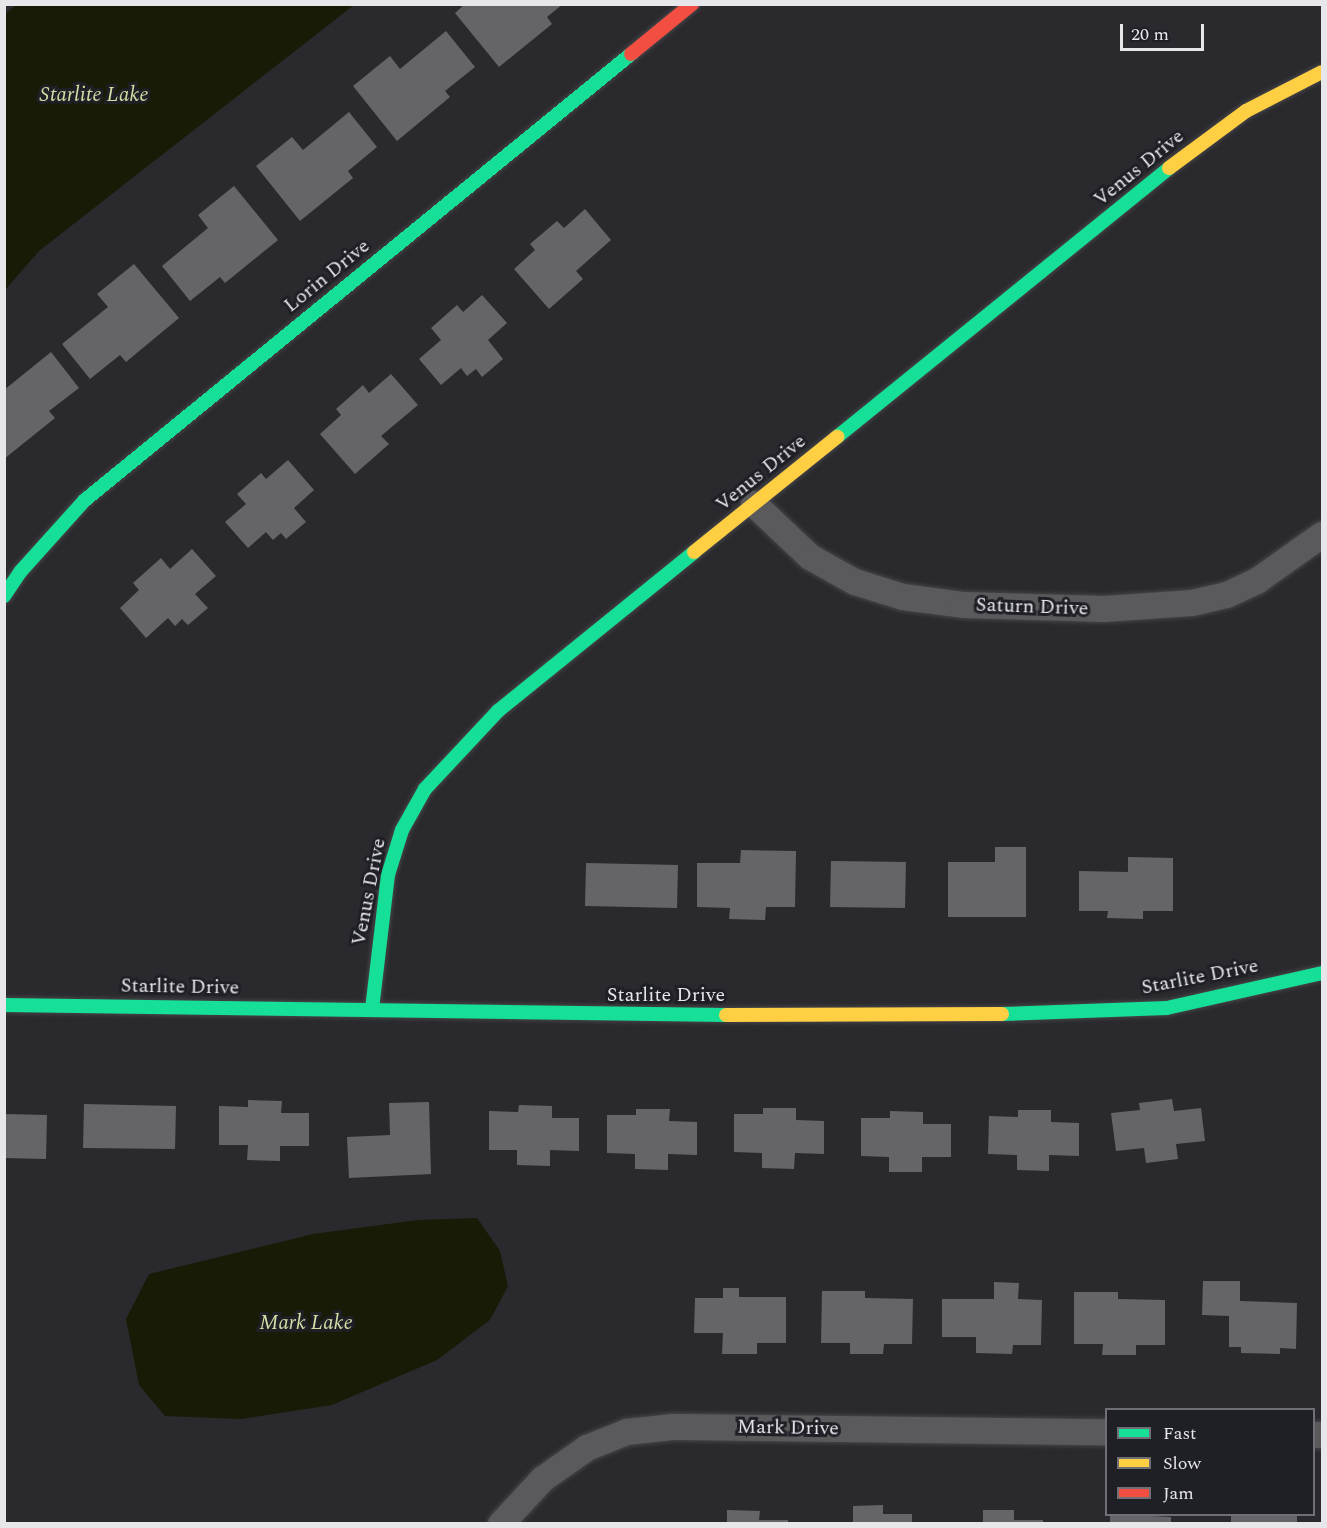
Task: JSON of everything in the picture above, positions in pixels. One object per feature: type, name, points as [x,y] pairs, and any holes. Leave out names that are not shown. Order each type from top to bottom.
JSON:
[{"type":"street","name":"Lorin Drive","points":[[4,596],[21,571],[102,486],[692,4]]},
{"type":"street","name":"Venus Drive","points":[[372,1009],[388,875],[402,830],[425,789],[498,711],[1204,140],[1246,111],[1323,72]]},
{"type":"street","name":"Saturn Drive","points":[[754,504],[810,557],[855,582],[903,597],[964,605],[1104,609],[1192,603],[1227,595],[1257,581],[1323,535]]},
{"type":"street","name":"Starlite Drive","points":[[4,1005],[372,1009],[617,1015],[1084,1014],[1167,1008],[1323,973]]},
{"type":"street","name":"Mark Drive","points":[[501,1524],[543,1479],[587,1448],[627,1432],[672,1426],[1105,1432]]},
{"type":"water","name":"Starlite Lake","points":[[16,5],[354,5],[39,251],[5,290],[4,15]]},
{"type":"water","name":"Mark Lake","points":[[477,1218],[500,1251],[508,1286],[490,1320],[437,1360],[332,1405],[241,1419],[165,1416],[139,1385],[126,1319],[149,1274],[313,1234],[418,1220]]},
{"type":"building","points":[[465,4],[563,4],[547,17],[552,24],[499,67],[455,13]]},
{"type":"building","points":[[446,31],[475,67],[445,91],[450,97],[397,141],[353,86],[390,56],[400,69]]},
{"type":"building","points":[[349,112],[377,147],[348,171],[353,178],[300,221],[256,166],[292,137],[303,150]]},
{"type":"building","points":[[234,186],[278,240],[225,283],[220,277],[190,301],[162,266],[208,228],[198,215]]},
{"type":"building","points":[[585,209],[611,240],[576,271],[583,279],[549,309],[514,269],[535,250],[530,244],[557,221],[564,228]]},
{"type":"building","points":[[134,264],[179,318],[126,362],[120,355],[90,379],[62,344],[108,307],[97,294]]},
{"type":"building","points":[[482,295],[507,323],[488,340],[503,359],[482,377],[476,369],[467,376],[461,368],[441,385],[419,359],[441,340],[431,328],[457,305],[463,312]]},
{"type":"building","points":[[51,352],[79,388],[49,411],[55,418],[4,459],[4,390]]},
{"type":"building","points":[[391,374],[418,405],[381,436],[389,444],[355,474],[320,434],[341,415],[336,409],[363,385],[369,393]]},
{"type":"building","points":[[288,460],[314,490],[294,508],[306,522],[286,539],[281,533],[273,540],[266,532],[248,548],[225,522],[246,504],[237,494],[261,473],[266,479]]},
{"type":"building","points":[[192,549],[216,576],[195,594],[208,608],[188,625],[182,619],[175,626],[168,618],[146,638],[120,608],[139,590],[133,583],[161,558],[170,569]]},
{"type":"building","points":[[995,847],[1026,847],[1026,917],[948,917],[948,862],[995,862]]},
{"type":"building","points":[[741,850],[796,851],[795,907],[766,907],[765,920],[729,919],[730,908],[697,907],[697,863],[740,863]]},
{"type":"building","points":[[1128,857],[1173,858],[1173,911],[1143,911],[1143,919],[1107,918],[1108,911],[1079,911],[1079,871],[1128,872]]},
{"type":"building","points":[[831,861],[906,862],[905,908],[830,907]]},
{"type":"building","points":[[586,863],[678,865],[677,908],[585,906]]},
{"type":"building","points":[[1172,1099],[1174,1111],[1201,1108],[1205,1141],[1176,1144],[1178,1159],[1146,1163],[1144,1148],[1116,1151],[1111,1113],[1140,1110],[1139,1103]]},
{"type":"building","points":[[248,1100],[282,1101],[281,1113],[309,1113],[309,1146],[280,1146],[280,1161],[247,1160],[248,1145],[219,1145],[219,1106],[248,1107]]},
{"type":"building","points":[[429,1102],[431,1174],[349,1178],[347,1137],[390,1135],[389,1103]]},
{"type":"building","points":[[84,1104],[176,1106],[175,1149],[83,1148]]},
{"type":"building","points":[[519,1105],[552,1106],[552,1118],[579,1118],[579,1151],[550,1150],[550,1166],[517,1165],[517,1150],[489,1150],[489,1111],[518,1112]]},
{"type":"building","points":[[763,1108],[796,1108],[796,1120],[824,1121],[824,1154],[795,1153],[794,1169],[762,1168],[762,1153],[734,1152],[734,1114],[763,1114]]},
{"type":"building","points":[[636,1109],[670,1109],[669,1121],[697,1122],[697,1155],[668,1154],[668,1170],[635,1169],[635,1154],[607,1153],[607,1115],[636,1115]]},
{"type":"building","points":[[1018,1110],[1051,1110],[1051,1122],[1079,1123],[1079,1156],[1049,1155],[1049,1171],[1017,1170],[1017,1155],[988,1154],[989,1116],[1018,1117]]},
{"type":"building","points":[[890,1111],[923,1112],[923,1124],[951,1124],[951,1157],[922,1157],[922,1172],[889,1172],[889,1157],[861,1156],[861,1118],[890,1118]]},
{"type":"building","points":[[5,1114],[47,1115],[46,1159],[5,1158]]},
{"type":"building","points":[[1203,1281],[1240,1281],[1240,1301],[1297,1303],[1296,1349],[1280,1348],[1280,1354],[1241,1353],[1241,1347],[1229,1347],[1229,1316],[1202,1315]]},
{"type":"building","points":[[994,1282],[1019,1283],[1018,1299],[1042,1300],[1041,1345],[1013,1345],[1012,1354],[976,1353],[976,1337],[942,1337],[942,1299],[994,1299]]},
{"type":"building","points":[[723,1288],[739,1288],[739,1297],[786,1297],[786,1343],[757,1343],[757,1354],[722,1354],[723,1333],[694,1333],[695,1298],[723,1298]]},
{"type":"building","points":[[822,1291],[865,1291],[865,1298],[913,1299],[912,1344],[884,1344],[883,1354],[850,1354],[850,1343],[821,1343]]},
{"type":"building","points":[[1074,1292],[1118,1292],[1118,1299],[1165,1300],[1165,1345],[1136,1345],[1136,1355],[1102,1355],[1103,1344],[1074,1344]]},
{"type":"building","points":[[883,1505],[883,1514],[912,1514],[912,1524],[853,1524],[853,1506]]},
{"type":"building","points":[[727,1510],[760,1511],[759,1520],[788,1520],[788,1524],[727,1524]]},
{"type":"building","points":[[983,1510],[1014,1510],[1014,1520],[1043,1520],[1043,1524],[983,1524]]},
{"type":"building","points":[[1110,1516],[1171,1517],[1171,1524],[1110,1524]]},
{"type":"building","points":[[1231,1516],[1297,1516],[1297,1524],[1231,1524]]},
{"type":"traffic: fast","points":[[4,596],[21,571],[85,500],[631,54]]},
{"type":"traffic: fast","points":[[837,437],[1169,168]]},
{"type":"traffic: fast","points":[[372,1009],[388,875],[402,830],[425,789],[498,711],[694,552]]},
{"type":"traffic: fast","points":[[1002,1014],[1167,1008],[1322,973]]},
{"type":"traffic: fast","points":[[4,1005],[726,1015]]},
{"type":"traffic: slow","points":[[1169,168],[1246,111],[1322,72]]},
{"type":"traffic: slow","points":[[694,552],[837,437]]},
{"type":"traffic: slow","points":[[726,1015],[1002,1014]]},
{"type":"traffic: jam","points":[[631,54],[692,4]]}]
